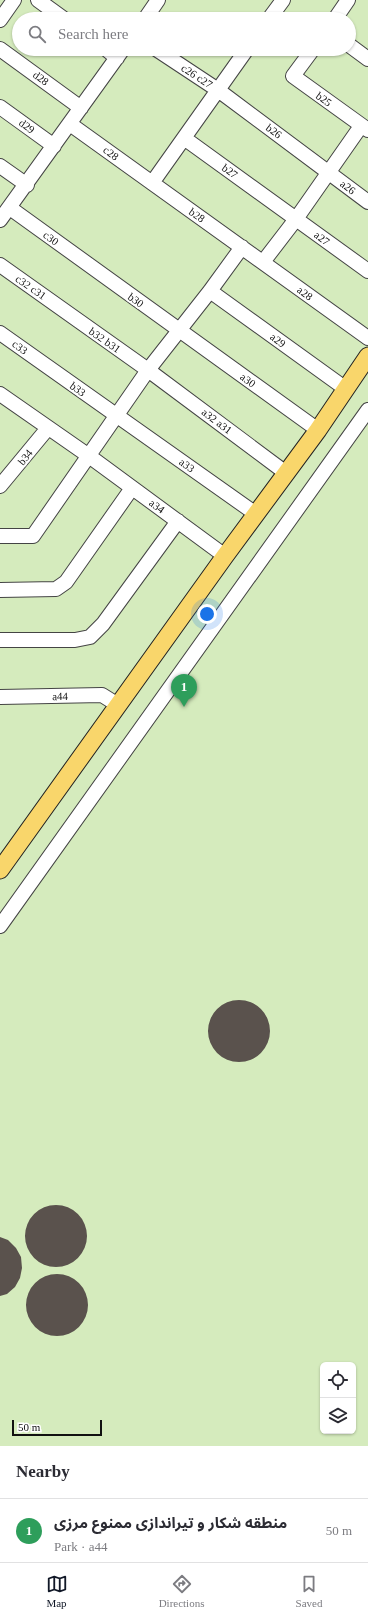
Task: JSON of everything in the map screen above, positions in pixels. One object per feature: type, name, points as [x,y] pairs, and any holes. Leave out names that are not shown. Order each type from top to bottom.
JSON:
[{"type":"main road","points":[[0,870],[225,556],[318,430],[368,356]]},
{"type":"street","points":[[0,20],[14,0]]},
{"type":"street","points":[[38,0],[54,12]]},
{"type":"street","points":[[150,12],[158,0]]},
{"type":"street","points":[[274,12],[282,0]]},
{"type":"street","points":[[340,12],[348,0]]},
{"type":"street","name":"d28","points":[[0,49],[81,108]]},
{"type":"street","points":[[356,50],[368,59]]},
{"type":"street","points":[[0,220],[27,185],[118,56]]},
{"type":"street","name":"c26 c27","points":[[167,56],[218,90]]},
{"type":"street","points":[[152,183],[243,56]]},
{"type":"street","name":"b25","points":[[308,56],[293,76],[362,126]]},
{"type":"street","name":"b26","points":[[218,90],[329,173]]},
{"type":"street","name":"d29","points":[[0,107],[54,146]]},
{"type":"street","name":"c28","points":[[70,124],[152,183]]},
{"type":"street","points":[[263,262],[296,219],[362,126]]},
{"type":"street","name":"b27","points":[[184,138],[276,205]]},
{"type":"street","points":[[0,166],[27,185]]},
{"type":"street","name":"a26","points":[[329,173],[368,202]]},
{"type":"street","name":"b28","points":[[152,183],[242,247]]},
{"type":"street","name":"a27","points":[[276,205],[368,271]]},
{"type":"street","name":"c30","points":[[10,208],[93,269]]},
{"type":"street","points":[[0,536],[33,536],[148,370],[210,291],[242,247]]},
{"type":"street","name":"a28","points":[[242,247],[368,338]]},
{"type":"street","name":"c32 c31","points":[[0,265],[62,309]]},
{"type":"street","name":"b30","points":[[93,269],[178,331]]},
{"type":"street","name":"a29","points":[[210,291],[346,389]]},
{"type":"street","name":"b32 b31","points":[[62,309],[148,370]]},
{"type":"street","name":"a30","points":[[178,331],[318,430]]},
{"type":"street","name":"c33","points":[[0,333],[39,361]]},
{"type":"street","name":"b33","points":[[39,361],[117,416]]},
{"type":"street","name":"a32 a31","points":[[148,370],[286,472]]},
{"type":"street","points":[[1,396],[89,456]]},
{"type":"street","points":[[0,926],[368,410]]},
{"type":"street","name":"a33","points":[[117,416],[256,514]]},
{"type":"street","name":"b34","points":[[0,486],[48,428]]},
{"type":"street","name":"a34","points":[[89,456],[225,556]]},
{"type":"street","points":[[0,590],[56,589],[66,582],[132,488]]},
{"type":"street","points":[[0,640],[76,640],[90,637],[103,624],[178,521]]},
{"type":"street","name":"a44","points":[[0,697],[102,695],[118,705]]},
{"type":"green space","points":[[0,0],[368,0],[368,1446],[0,1446]]},
{"type":"building","points":[[239,1000],[256,1005],[261,1009],[265,1014],[270,1031],[265,1048],[261,1053],[256,1057],[239,1062],[222,1057],[217,1053],[213,1048],[208,1031],[213,1014],[217,1009],[222,1005]]},
{"type":"building","points":[[56,1205],[68,1207],[78,1214],[85,1224],[87,1236],[85,1248],[78,1258],[68,1265],[56,1267],[44,1265],[34,1258],[27,1248],[25,1236],[27,1224],[34,1214],[44,1207]]},
{"type":"building","points":[[0,1237],[8,1240],[16,1248],[21,1257],[22,1268],[20,1278],[15,1287],[7,1294],[0,1296]]},
{"type":"building","points":[[57,1274],[74,1279],[79,1283],[83,1288],[88,1305],[83,1322],[79,1327],[74,1331],[57,1336],[40,1331],[35,1327],[31,1322],[26,1305],[31,1288],[35,1283],[40,1279]]},
{"type":"place","name":"منطقه شکار و تیراندازی ممنوع مرزی","points":[[184,707]]}]
